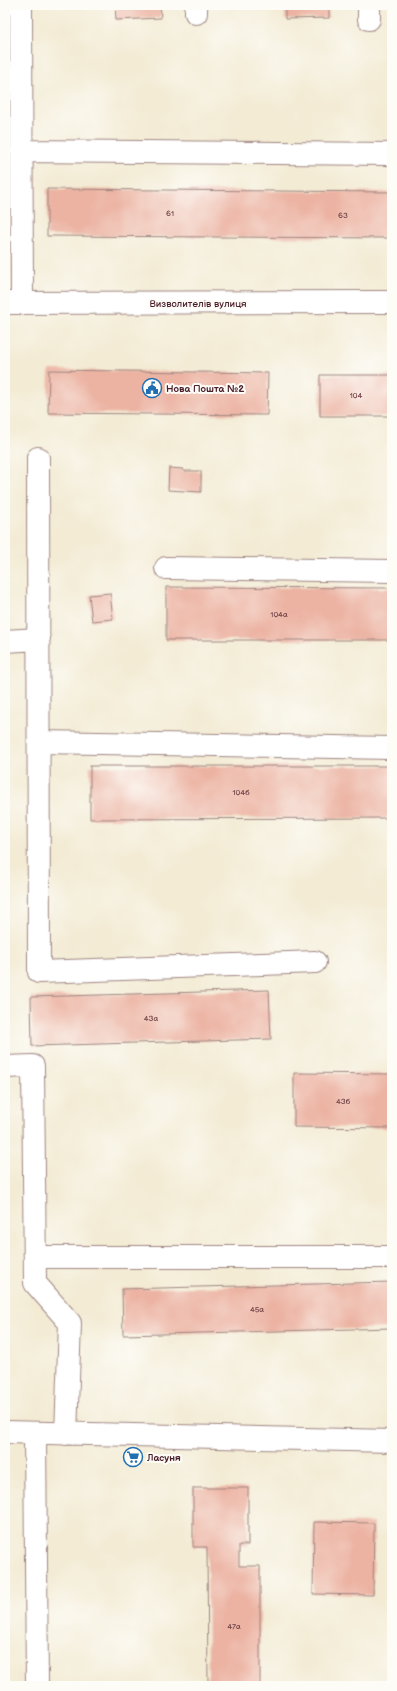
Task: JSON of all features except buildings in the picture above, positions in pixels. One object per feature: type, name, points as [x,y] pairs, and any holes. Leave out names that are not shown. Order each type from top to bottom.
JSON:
[{"type":"street","points":[[14,303],[21,151],[21,5]]},
{"type":"street","points":[[21,151],[392,154]]},
{"type":"street","name":"Визволителів вулиця","points":[[14,303],[392,302]]},
{"type":"street","points":[[38,458],[40,972],[315,962]]},
{"type":"street","points":[[166,568],[392,571]]},
{"type":"street","points":[[5,641],[39,639]]},
{"type":"street","points":[[39,742],[392,748]]},
{"type":"street","points":[[5,1067],[33,1066],[36,1257],[35,1284],[70,1322],[66,1434]]},
{"type":"street","points":[[36,1257],[392,1256]]},
{"type":"street","points":[[5,1432],[392,1441]]},
{"type":"street","points":[[35,1433],[37,1686]]},
{"type":"place","name":"Нова Пошта №2","points":[[152,388]]},
{"type":"place","name":"Ласуня","points":[[133,1457]]}]
